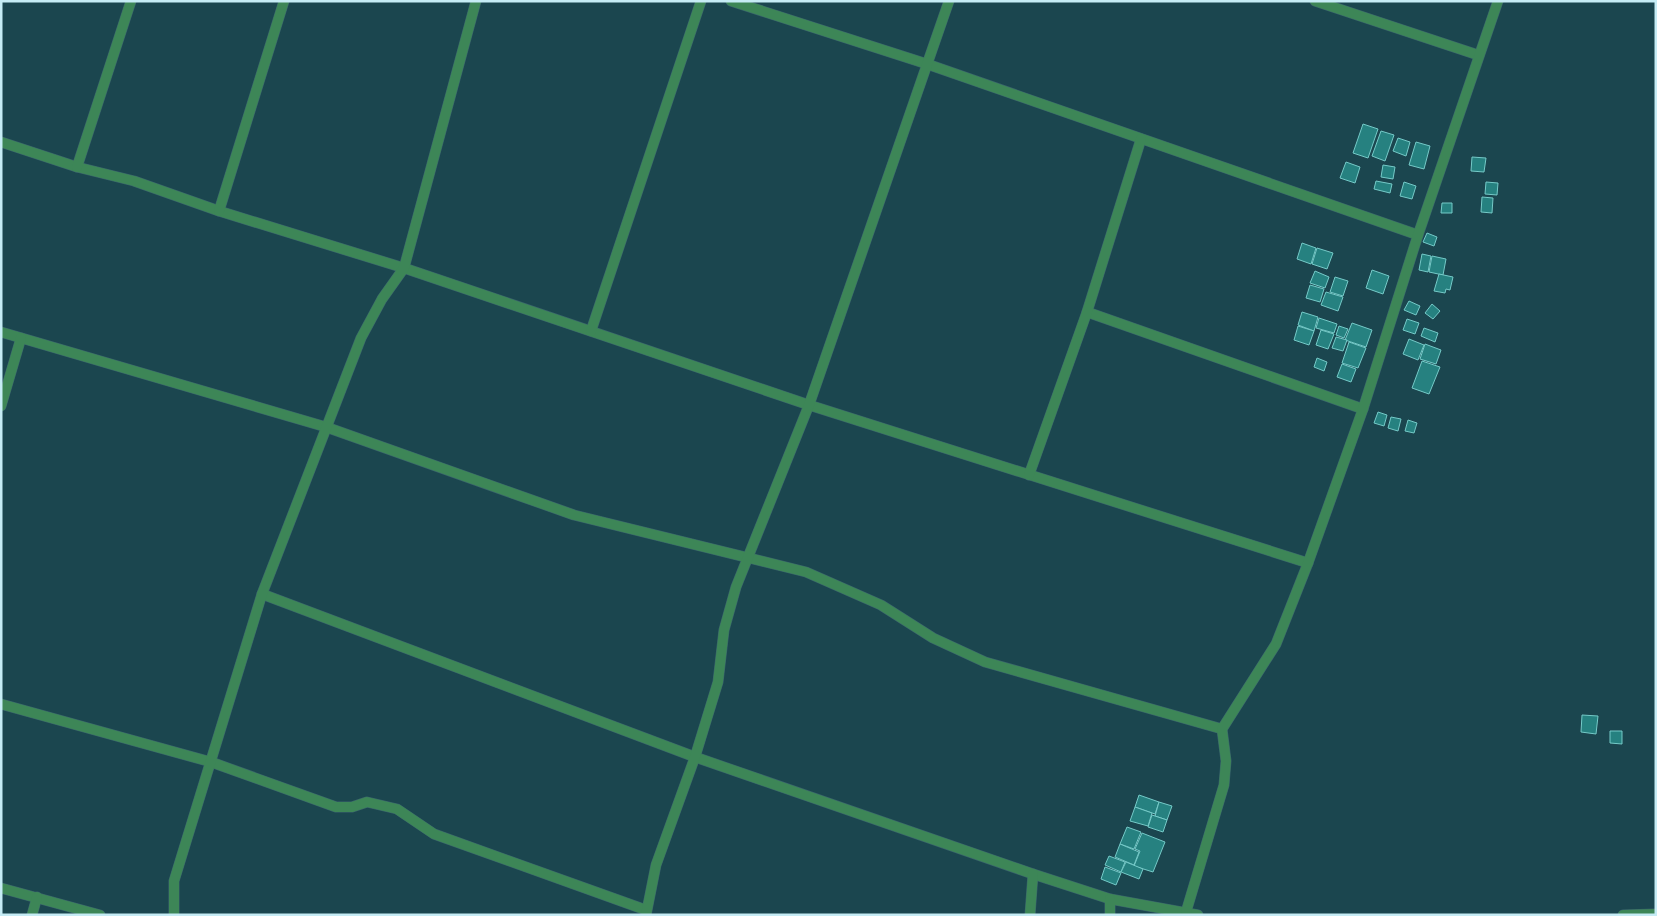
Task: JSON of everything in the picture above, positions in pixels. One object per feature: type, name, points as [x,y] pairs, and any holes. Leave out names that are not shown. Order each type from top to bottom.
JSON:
[{"type":"street","points":[[77,167],[131,1]]},
{"type":"street","points":[[219,211],[284,1]]},
{"type":"street","points":[[174,915],[174,881],[262,594],[361,338],[382,299],[404,268],[476,1]]},
{"type":"street","points":[[591,331],[701,1]]},
{"type":"street","points":[[731,1],[927,64],[1418,235]]},
{"type":"street","points":[[1,704],[211,762],[336,807],[352,807],[367,802],[397,809],[434,834],[646,912],[656,865],[696,757],[718,682],[724,630],[736,587],[809,405],[949,1]]},
{"type":"street","points":[[1314,1],[1478,55]]},
{"type":"street","points":[[1186,912],[1224,785],[1226,761],[1222,729],[1276,644],[1308,563],[1363,409],[1418,235],[1498,1]]},
{"type":"street","points":[[1029,475],[1087,312],[1141,139]]},
{"type":"street","points":[[1,142],[77,167],[134,181],[219,211],[404,268],[809,405],[1308,563]]},
{"type":"street","points":[[1087,312],[1363,409]]},
{"type":"street","points":[[1,332],[326,427],[574,515],[806,572],[881,605],[933,638],[985,662],[1222,729]]},
{"type":"street","points":[[1,406],[22,338]]},
{"type":"street","points":[[262,594],[696,757],[1033,874],[1110,899],[1198,915]]},
{"type":"street","points":[[1030,915],[1033,874]]},
{"type":"street","points":[[1,888],[100,915]]},
{"type":"street","points":[[32,915],[37,898]]},
{"type":"street","points":[[1110,899],[1110,915]]},
{"type":"street","points":[[1623,915],[1656,914]]},
{"type":"building","points":[[1363,124],[1378,129],[1368,158],[1353,153]]},
{"type":"building","points":[[1381,131],[1394,135],[1385,161],[1372,156]]},
{"type":"building","points":[[1398,138],[1410,142],[1406,156],[1393,151]]},
{"type":"building","points":[[1416,142],[1430,146],[1424,169],[1409,165]]},
{"type":"building","points":[[1472,157],[1486,158],[1484,172],[1471,171]]},
{"type":"building","points":[[1346,162],[1360,167],[1355,183],[1340,178]]},
{"type":"building","points":[[1383,165],[1395,167],[1393,179],[1381,177]]},
{"type":"building","points":[[1376,181],[1392,184],[1390,193],[1374,189]]},
{"type":"building","points":[[1404,182],[1416,186],[1412,199],[1400,196]]},
{"type":"building","points":[[1486,182],[1498,183],[1497,195],[1485,194]]},
{"type":"building","points":[[1482,197],[1493,198],[1492,213],[1481,212]]},
{"type":"building","points":[[1442,203],[1452,203],[1452,213],[1441,213]]},
{"type":"building","points":[[1427,233],[1437,237],[1434,246],[1423,242]]},
{"type":"building","points":[[1302,243],[1316,248],[1311,264],[1297,259]]},
{"type":"building","points":[[1317,248],[1333,253],[1327,269],[1312,264]]},
{"type":"building","points":[[1422,254],[1431,256],[1428,272],[1419,270]]},
{"type":"building","points":[[1432,256],[1446,259],[1443,275],[1429,272]]},
{"type":"building","points":[[1372,270],[1389,276],[1383,294],[1366,288]]},
{"type":"building","points":[[1315,271],[1329,277],[1325,288],[1310,283]]},
{"type":"building","points":[[1439,274],[1453,277],[1450,290],[1446,289],[1445,293],[1434,291]]},
{"type":"building","points":[[1335,277],[1348,281],[1343,296],[1330,292]]},
{"type":"building","points":[[1310,285],[1324,289],[1320,302],[1306,298]]},
{"type":"building","points":[[1326,292],[1343,297],[1338,311],[1321,305]]},
{"type":"building","points":[[1409,301],[1420,306],[1416,315],[1404,310]]},
{"type":"building","points":[[1432,304],[1440,311],[1433,319],[1425,313]]},
{"type":"building","points":[[1302,312],[1318,317],[1314,331],[1298,325]]},
{"type":"building","points":[[1319,318],[1337,324],[1334,333],[1316,328]]},
{"type":"building","points":[[1407,319],[1419,323],[1415,334],[1403,330]]},
{"type":"building","points":[[1352,323],[1372,330],[1366,347],[1345,340]]},
{"type":"building","points":[[1298,326],[1314,331],[1309,345],[1294,340]]},
{"type":"building","points":[[1339,326],[1348,329],[1344,338],[1336,335]]},
{"type":"building","points":[[1424,328],[1438,333],[1435,342],[1421,336]]},
{"type":"building","points":[[1321,330],[1334,334],[1328,349],[1316,345]]},
{"type":"building","points":[[1336,337],[1347,340],[1343,351],[1332,348]]},
{"type":"building","points":[[1409,339],[1424,345],[1418,360],[1403,354]]},
{"type":"building","points":[[1349,342],[1366,348],[1358,368],[1342,363]]},
{"type":"building","points":[[1425,344],[1441,350],[1436,364],[1420,359]]},
{"type":"building","points":[[1317,358],[1327,362],[1324,371],[1314,367]]},
{"type":"building","points":[[1422,361],[1440,367],[1429,394],[1412,388]]},
{"type":"building","points":[[1342,364],[1356,369],[1351,382],[1337,377]]},
{"type":"building","points":[[1378,412],[1387,415],[1384,426],[1374,423]]},
{"type":"building","points":[[1391,417],[1401,419],[1398,431],[1388,428]]},
{"type":"building","points":[[1408,420],[1417,423],[1414,433],[1405,431]]},
{"type":"building","points":[[1582,715],[1598,716],[1596,734],[1581,732]]},
{"type":"building","points":[[1610,731],[1622,731],[1622,744],[1610,743]]},
{"type":"building","points":[[1139,795],[1159,802],[1155,814],[1135,807]]},
{"type":"building","points":[[1159,802],[1172,806],[1167,820],[1155,816]]},
{"type":"building","points":[[1135,807],[1152,813],[1148,826],[1130,821]]},
{"type":"building","points":[[1152,815],[1167,820],[1163,832],[1148,827]]},
{"type":"building","points":[[1127,827],[1141,832],[1134,849],[1120,844]]},
{"type":"building","points":[[1142,833],[1165,842],[1153,872],[1134,866],[1140,851],[1135,849]]},
{"type":"building","points":[[1120,844],[1139,852],[1134,865],[1115,857]]},
{"type":"building","points":[[1109,856],[1125,862],[1121,872],[1105,865]]},
{"type":"building","points":[[1126,862],[1143,869],[1139,879],[1121,872]]},
{"type":"building","points":[[1105,867],[1121,873],[1116,885],[1101,879]]}]
